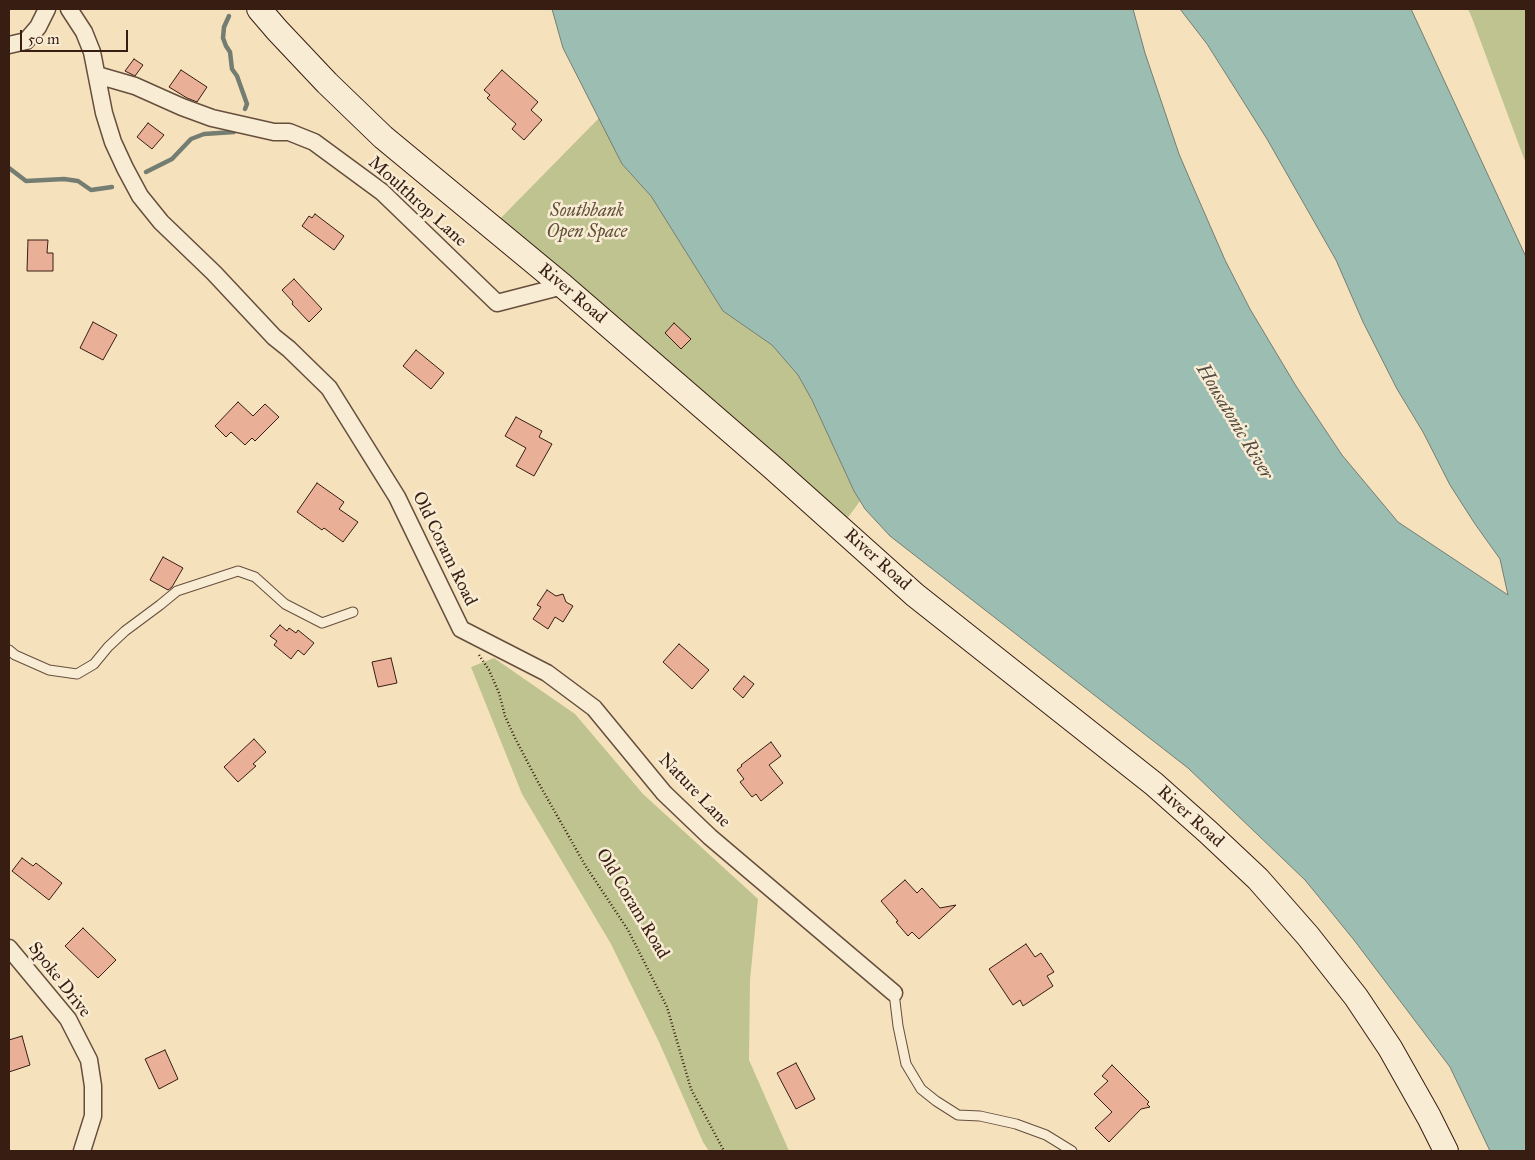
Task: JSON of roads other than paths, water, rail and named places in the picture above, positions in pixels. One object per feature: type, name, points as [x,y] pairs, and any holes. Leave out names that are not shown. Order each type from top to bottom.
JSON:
[{"type":"main road","name":"River Road","points":[[259,9],[327,83],[383,137],[563,286],[772,467],[915,595],[1154,784],[1258,880],[1308,936],[1356,997],[1390,1048],[1446,1151]]},
{"type":"street","points":[[9,45],[26,41],[38,27],[47,9]]},
{"type":"street","name":"Old Coram Road","points":[[69,9],[84,32],[92,52],[104,112],[113,142],[140,196],[161,222],[214,273],[274,337],[329,388],[397,496],[461,629]]},
{"type":"street","name":"Moulthrop Lane","points":[[97,74],[135,86],[212,118],[274,132],[289,132],[314,142],[382,192],[497,302],[563,286]]},
{"type":"street","name":"Nature Lane","points":[[461,629],[547,673],[594,708],[664,793],[710,837],[894,993]]},
{"type":"street","name":"Spoke Drive","points":[[9,948],[68,1019],[88,1060],[93,1086],[93,1116],[82,1151]]},
{"type":"lane","points":[[9,650],[15,655],[49,670],[77,674],[94,664],[125,631],[177,591],[238,571],[255,578],[286,604],[322,624],[353,612]]},
{"type":"lane","points":[[894,993],[898,1026],[906,1064],[921,1089],[936,1102],[958,1116],[980,1116],[1016,1124],[1046,1135],[1072,1151]]},
{"type":"water","name":"Housatonic River","points":[[552,9],[1133,9],[1145,53],[1179,154],[1191,182],[1225,260],[1250,309],[1296,386],[1342,455],[1398,522],[1508,595],[1500,559],[1450,485],[1423,432],[1397,389],[1363,322],[1336,260],[1267,139],[1207,44],[1180,9],[1411,9],[1526,257],[1526,1151],[1490,1151],[1450,1067],[1354,940],[1305,880],[1188,768],[890,536],[865,509],[854,491],[812,400],[798,375],[772,345],[723,311],[651,196],[622,164],[563,48]]},
{"type":"waterway","points":[[229,16],[224,27],[223,38],[230,52],[232,69],[237,76],[247,104],[245,109]]},
{"type":"waterway","points":[[146,172],[172,159],[191,139],[204,134],[234,132]]},
{"type":"waterway","points":[[9,168],[26,181],[64,179],[78,181],[91,190],[112,187]]},
{"type":"park label","name":"Southbank Open Space","points":[[587,222]]}]
